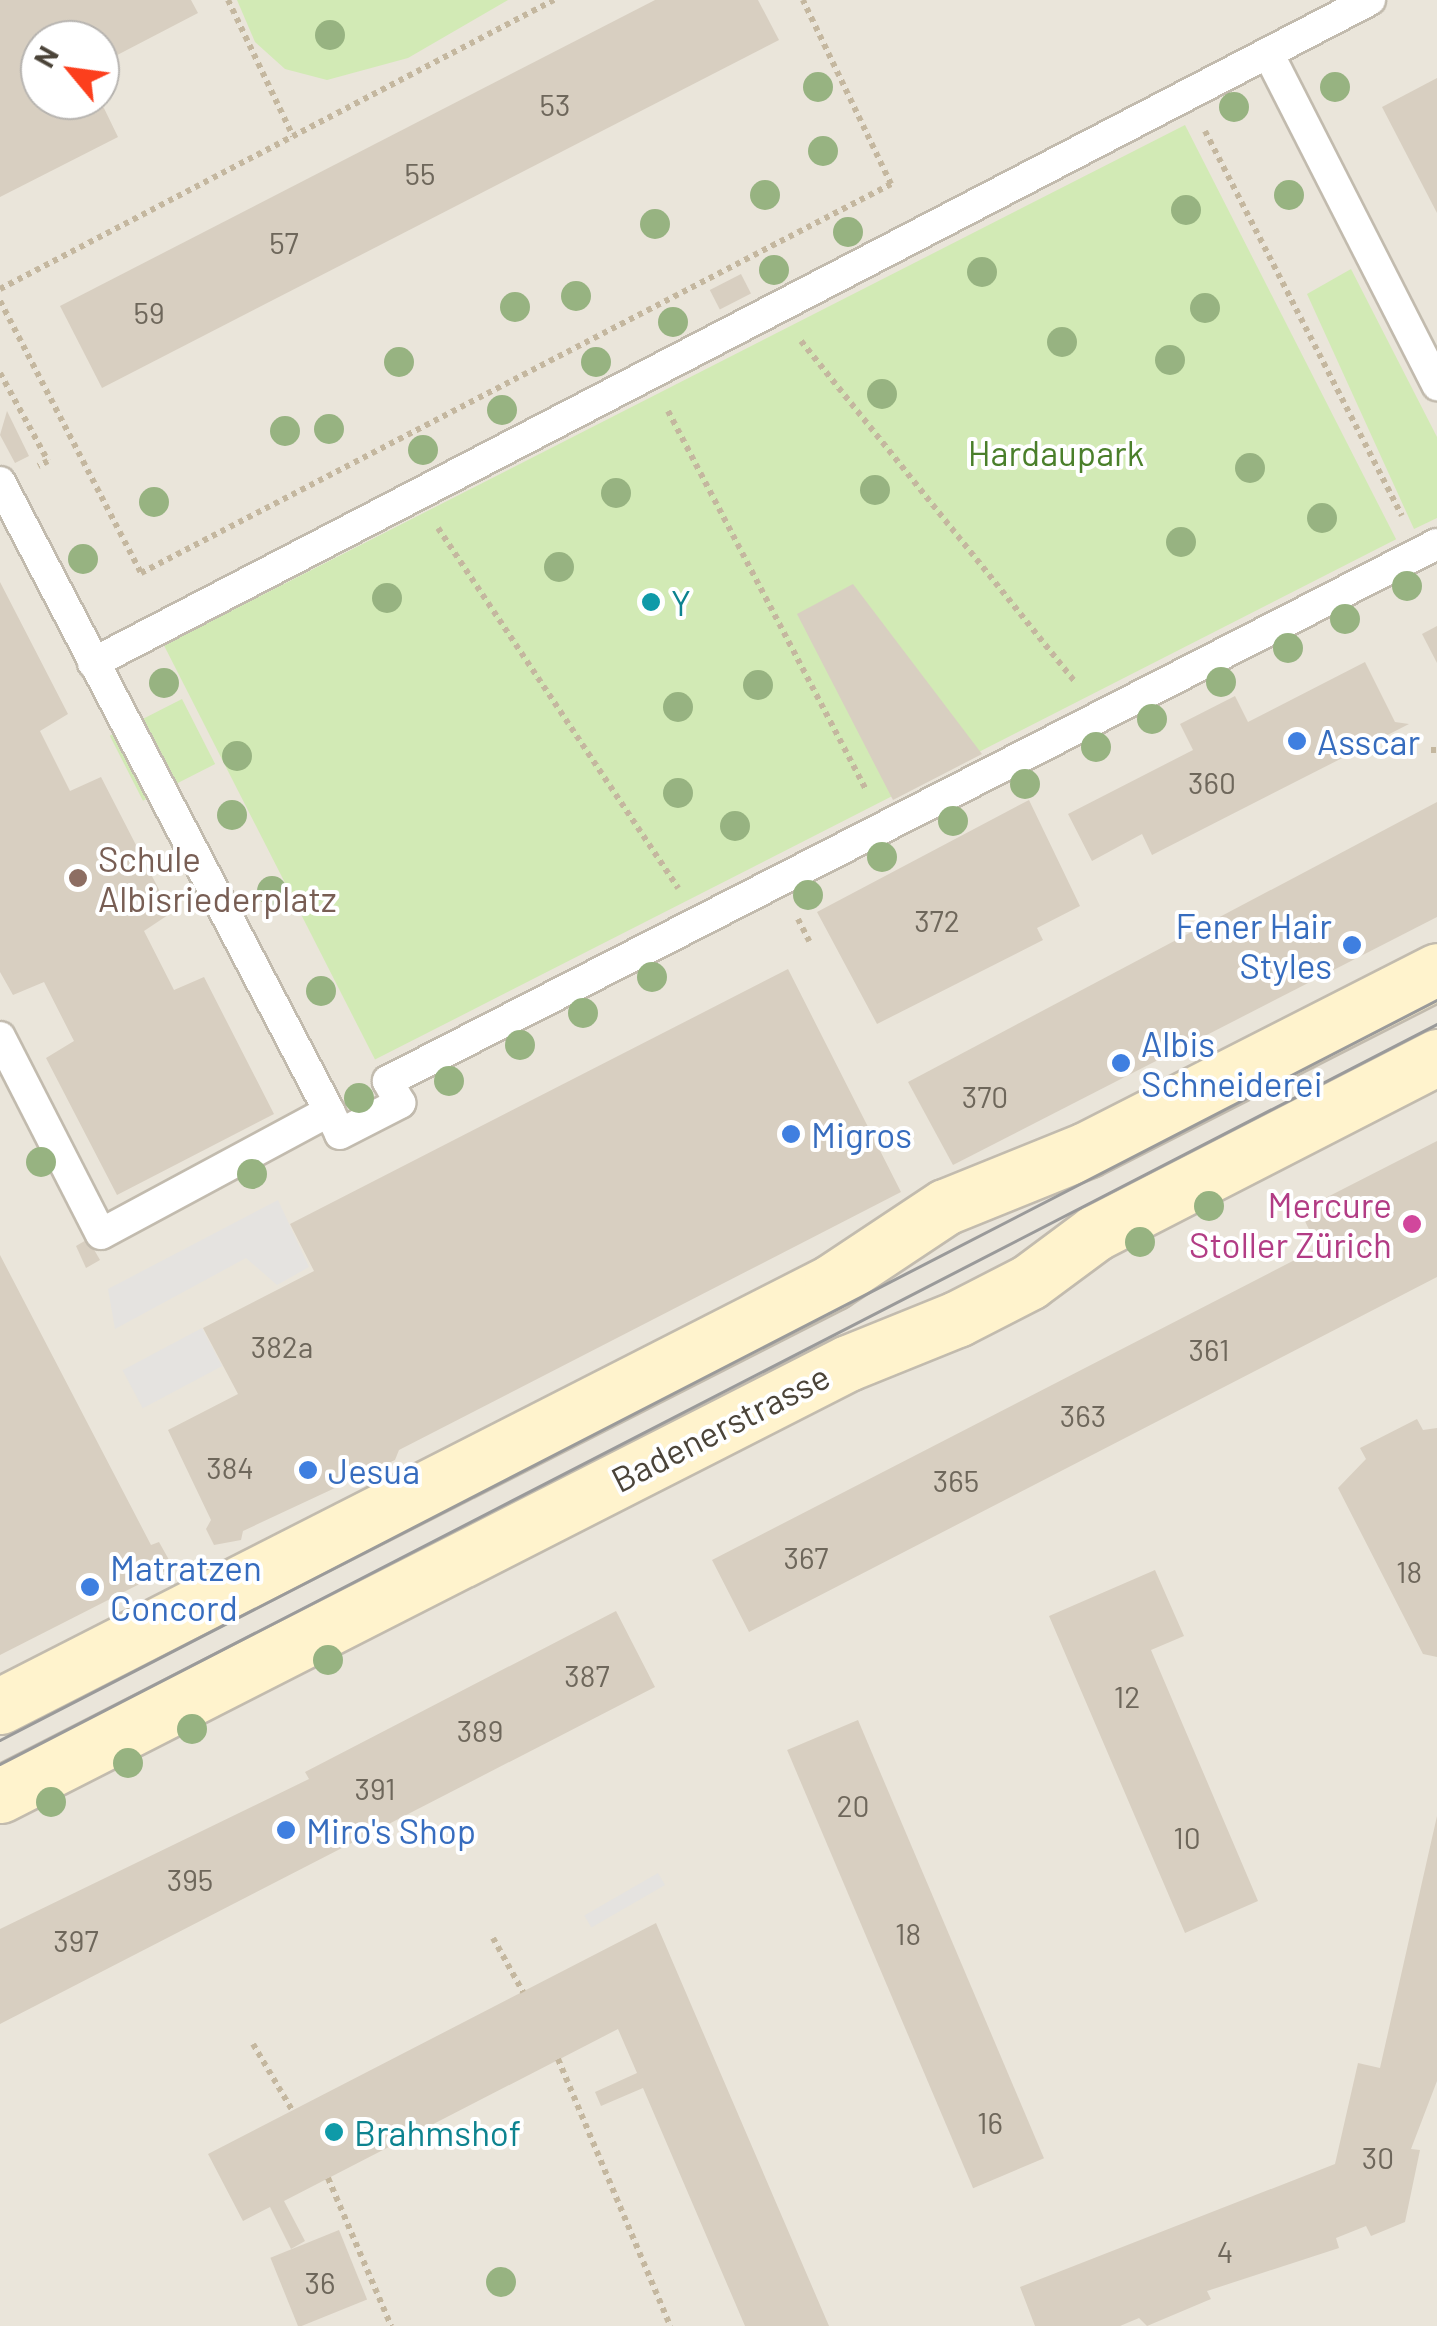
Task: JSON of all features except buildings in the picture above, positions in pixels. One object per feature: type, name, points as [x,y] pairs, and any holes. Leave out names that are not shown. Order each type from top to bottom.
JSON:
[{"type":"street","points":[[0,1706],[832,1282],[944,1208],[1086,1150],[1437,971]]},
{"type":"street","name":"Badenerstrasse","points":[[0,1795],[831,1371],[1016,1288],[1096,1234],[1437,1056]]},
{"type":"lane","points":[[93,663],[1370,0]]},
{"type":"lane","points":[[1268,53],[1437,385]]},
{"type":"lane","points":[[1,483],[340,1134],[400,1103],[388,1080],[1429,548]]},
{"type":"lane","points":[[0,1037],[101,1234],[328,1111]]},
{"type":"path","points":[[228,0],[293,136]]},
{"type":"path","points":[[0,290],[554,0]]},
{"type":"path","points":[[0,301],[141,573],[891,184],[803,0]]},
{"type":"path","points":[[1186,96],[1429,548]]},
{"type":"path","points":[[775,309],[1102,716]]},
{"type":"path","points":[[0,372],[48,461],[1,483]]},
{"type":"path","points":[[649,374],[886,828]]},
{"type":"path","points":[[388,446],[416,496],[701,922]]},
{"type":"path","points":[[494,1938],[523,1992]]},
{"type":"path","points":[[253,2044],[292,2110]]},
{"type":"path","points":[[558,2059],[670,2326]]},
{"type":"path","points":[[328,2178],[391,2326]]},
{"type":"shaded area","points":[[0,0],[1437,0],[1437,2326],[0,2326]]},
{"type":"shaded area","points":[[278,1200],[309,1267],[277,1285],[246,1258],[115,1329],[108,1289]]},
{"type":"shaded area","points":[[202,1328],[222,1366],[143,1408],[123,1370]]},
{"type":"shaded area","points":[[658,1873],[665,1885],[591,1928],[584,1915]]},
{"type":"green space","points":[[237,0],[508,0],[408,58],[327,80],[285,69],[255,42]]},
{"type":"green space","name":"Hardaupark","points":[[1185,125],[1396,539],[375,1060],[164,645]]},
{"type":"green space","points":[[1351,269],[1437,437],[1437,518],[1414,529],[1307,294]]},
{"type":"green space","points":[[182,699],[215,764],[143,801],[110,736]]},
{"type":"tram line","points":[[0,1740],[1437,1000]]},
{"type":"tram line","points":[[0,1764],[1437,1024]]},
{"type":"place","name":"Y","points":[[651,602]]},
{"type":"place","name":"Asscar","points":[[1297,741]]},
{"type":"place","name":"Schule Albisriederplatz","points":[[78,878]]},
{"type":"place","name":"Fener Hair Styles","points":[[1352,945]]},
{"type":"place","name":"Albis Schneiderei","points":[[1121,1063]]},
{"type":"place","name":"Migros","points":[[791,1134]]},
{"type":"place","name":"Mercure Stoller Zürich","points":[[1412,1224]]},
{"type":"place","name":"Jesua","points":[[308,1470]]},
{"type":"place","name":"Matratzen Concord","points":[[90,1587]]},
{"type":"place","name":"Miro's Shop","points":[[286,1830]]},
{"type":"place","name":"Brahmshof","points":[[334,2132]]}]
